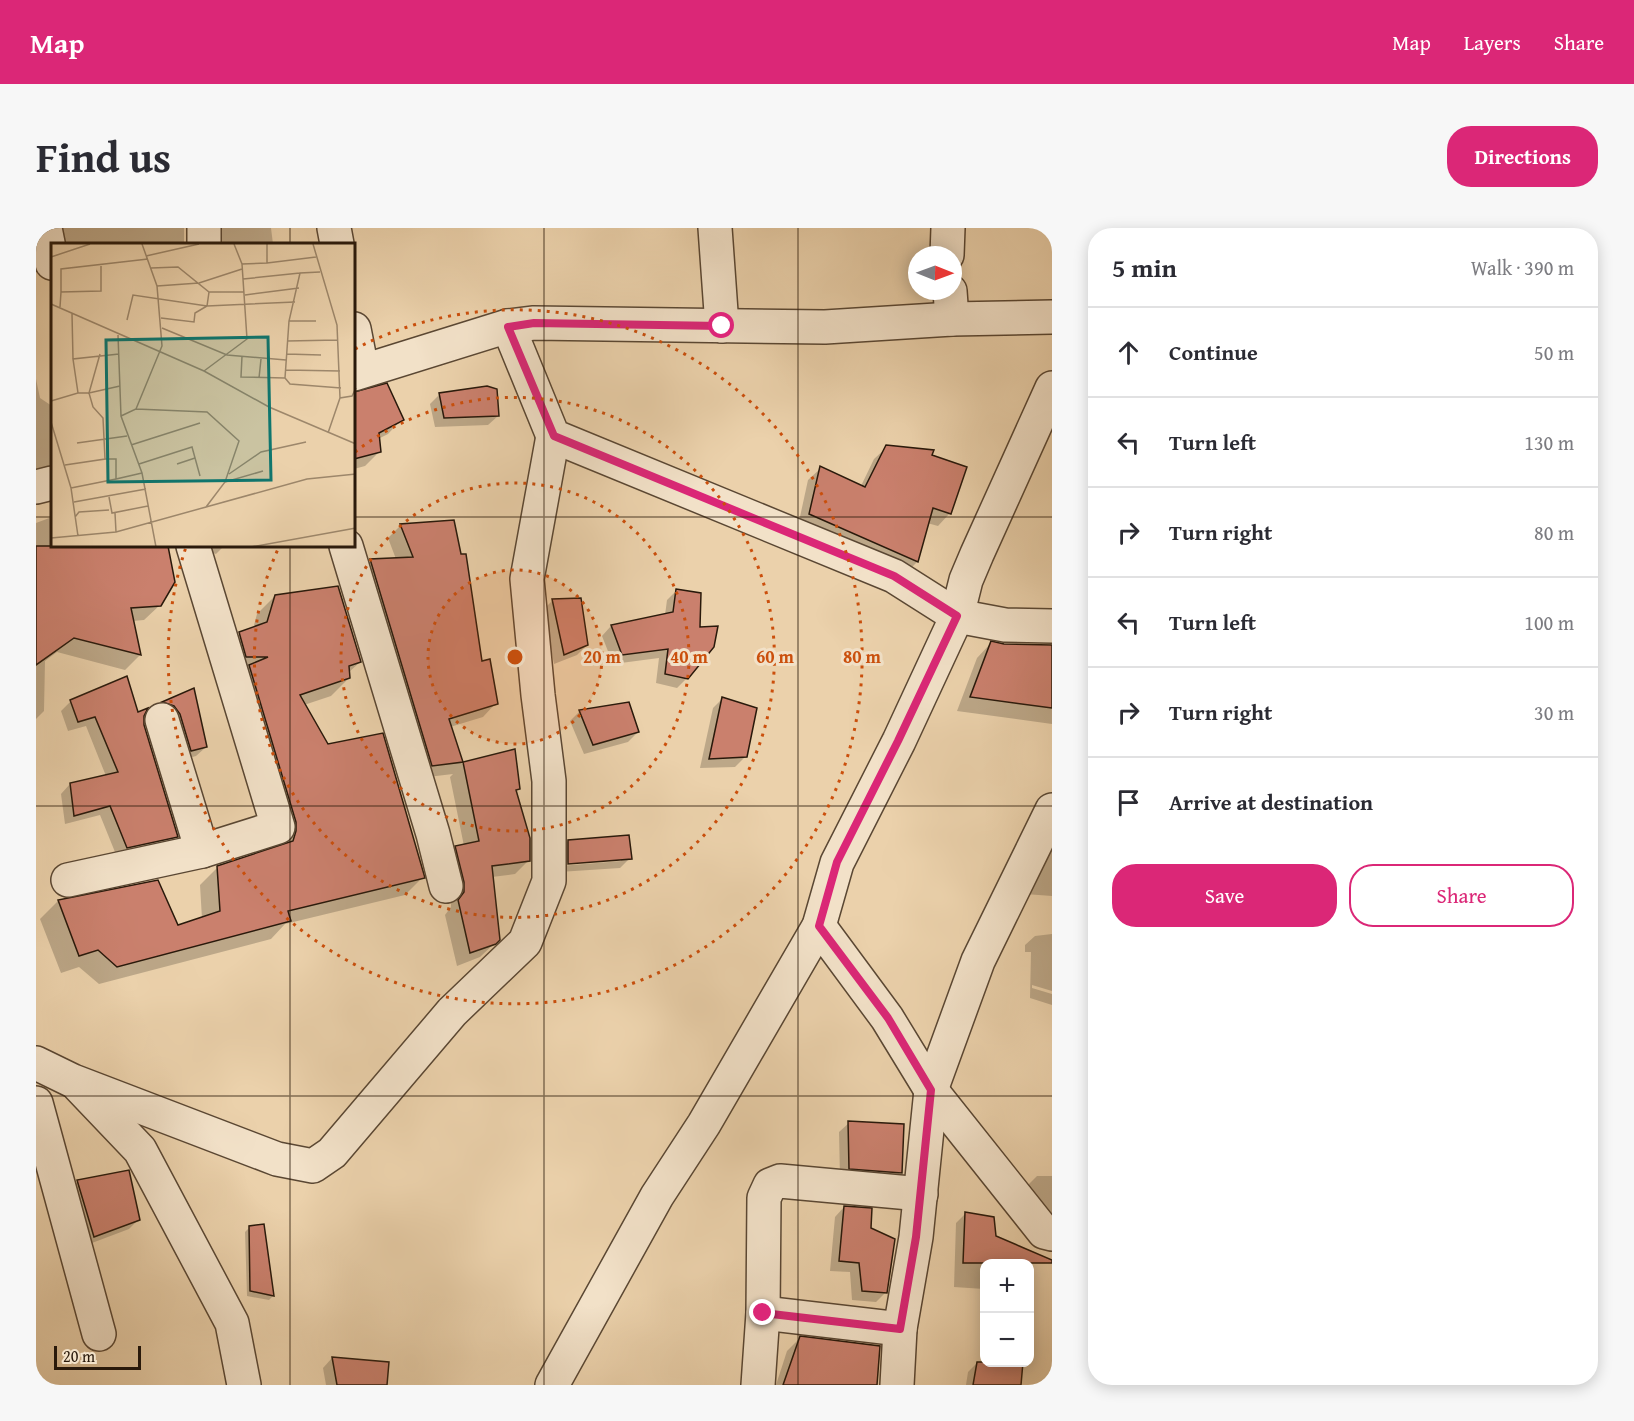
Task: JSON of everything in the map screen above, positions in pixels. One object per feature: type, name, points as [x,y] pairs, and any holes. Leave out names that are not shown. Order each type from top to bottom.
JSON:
[{"type":"street","points":[[45,228],[51,258]]},
{"type":"street","points":[[334,228],[337,243]]},
{"type":"street","points":[[715,228],[722,326]]},
{"type":"street","points":[[947,246],[948,228]]},
{"type":"street","points":[[356,350],[358,372],[508,327],[534,323],[825,327],[951,305],[1052,317]]},
{"type":"street","points":[[36,1063],[73,1081],[277,1159],[313,1166],[332,1153],[452,1012],[525,942],[549,881],[549,781],[527,579],[554,436],[508,327]]},
{"type":"street","points":[[552,1385],[657,1196],[704,1124],[819,926],[837,862],[957,616],[966,580],[1052,388]]},
{"type":"street","points":[[554,436],[894,576],[957,616],[1005,625],[1052,626]]},
{"type":"street","points":[[36,487],[51,483]]},
{"type":"street","points":[[68,880],[202,850],[278,827],[194,548]]},
{"type":"street","points":[[347,548],[433,834],[446,886]]},
{"type":"street","points":[[162,720],[202,850]]},
{"type":"street","points":[[897,1385],[900,1329],[916,1237],[931,1090],[978,961],[1052,810]]},
{"type":"street","points":[[819,926],[888,1018],[931,1090],[1044,1232],[1052,1234]]},
{"type":"street","points":[[73,1081],[140,1150],[232,1323],[244,1385]]},
{"type":"street","points":[[36,1103],[99,1334]]},
{"type":"street","points":[[758,1385],[763,1313],[764,1198],[770,1185],[780,1181],[921,1194]]},
{"type":"street","points":[[763,1313],[900,1329]]},
{"type":"building","points":[[387,383],[404,420],[379,433],[381,452],[356,458],[356,391]]},
{"type":"building","points":[[487,386],[497,389],[499,416],[444,418],[439,393]]},
{"type":"building","points":[[886,445],[934,450],[932,455],[967,467],[951,514],[933,508],[918,562],[809,514],[820,466],[865,487]]},
{"type":"building","points":[[454,520],[461,554],[466,554],[482,661],[490,659],[498,704],[449,719],[463,762],[432,766],[370,559],[413,557],[400,524]]},
{"type":"building","points":[[36,546],[168,548],[175,582],[161,606],[131,608],[141,655],[74,638],[36,665]]},
{"type":"building","points":[[338,586],[361,662],[349,666],[350,678],[300,695],[328,744],[383,733],[425,878],[288,911],[291,921],[117,967],[98,950],[79,956],[58,900],[158,880],[178,925],[220,911],[217,866],[293,841],[296,822],[249,665],[268,657],[246,657],[239,632],[267,622],[275,595]]},
{"type":"building","points":[[676,589],[701,593],[700,627],[718,626],[714,647],[688,679],[665,674],[668,649],[622,655],[611,625],[673,612]]},
{"type":"building","points":[[581,598],[588,645],[564,655],[552,599]]},
{"type":"building","points":[[991,641],[1004,644],[1052,645],[1052,708],[970,697]]},
{"type":"building","points":[[127,676],[138,712],[148,708],[144,716],[144,725],[178,837],[127,848],[110,806],[74,816],[70,783],[118,772],[95,717],[78,722],[70,700]]},
{"type":"building","points":[[194,688],[207,747],[191,751],[180,714],[174,706],[162,702]]},
{"type":"building","points":[[722,697],[757,708],[747,757],[709,759]]},
{"type":"building","points":[[629,702],[639,732],[593,745],[579,710]]},
{"type":"building","points":[[515,749],[520,789],[516,790],[530,838],[530,861],[492,866],[500,940],[496,944],[470,953],[458,900],[464,892],[464,882],[455,846],[479,841],[463,762]]},
{"type":"building","points":[[629,835],[632,859],[568,864],[568,840]]},
{"type":"building","points":[[848,1121],[904,1124],[902,1173],[849,1169]]},
{"type":"building","points":[[129,1170],[140,1220],[94,1237],[77,1180]]},
{"type":"building","points":[[844,1206],[872,1208],[871,1228],[895,1239],[887,1293],[862,1291],[859,1263],[839,1261]]},
{"type":"building","points":[[965,1212],[994,1217],[996,1236],[1052,1260],[1052,1263],[1034,1263],[1034,1259],[980,1259],[980,1263],[963,1263]]},
{"type":"building","points":[[264,1224],[274,1296],[250,1291],[249,1226]]},
{"type":"building","points":[[800,1336],[880,1346],[877,1385],[783,1385]]},
{"type":"building","points":[[332,1357],[389,1362],[387,1385],[337,1385]]},
{"type":"building","points":[[977,1362],[980,1362],[980,1367],[1023,1367],[1021,1385],[973,1385]]},
{"type":"route","points":[[722,326],[534,323],[508,327],[554,436],[894,576],[957,616],[837,862],[819,926],[888,1018],[931,1090],[916,1237],[900,1329],[763,1313]]}]
